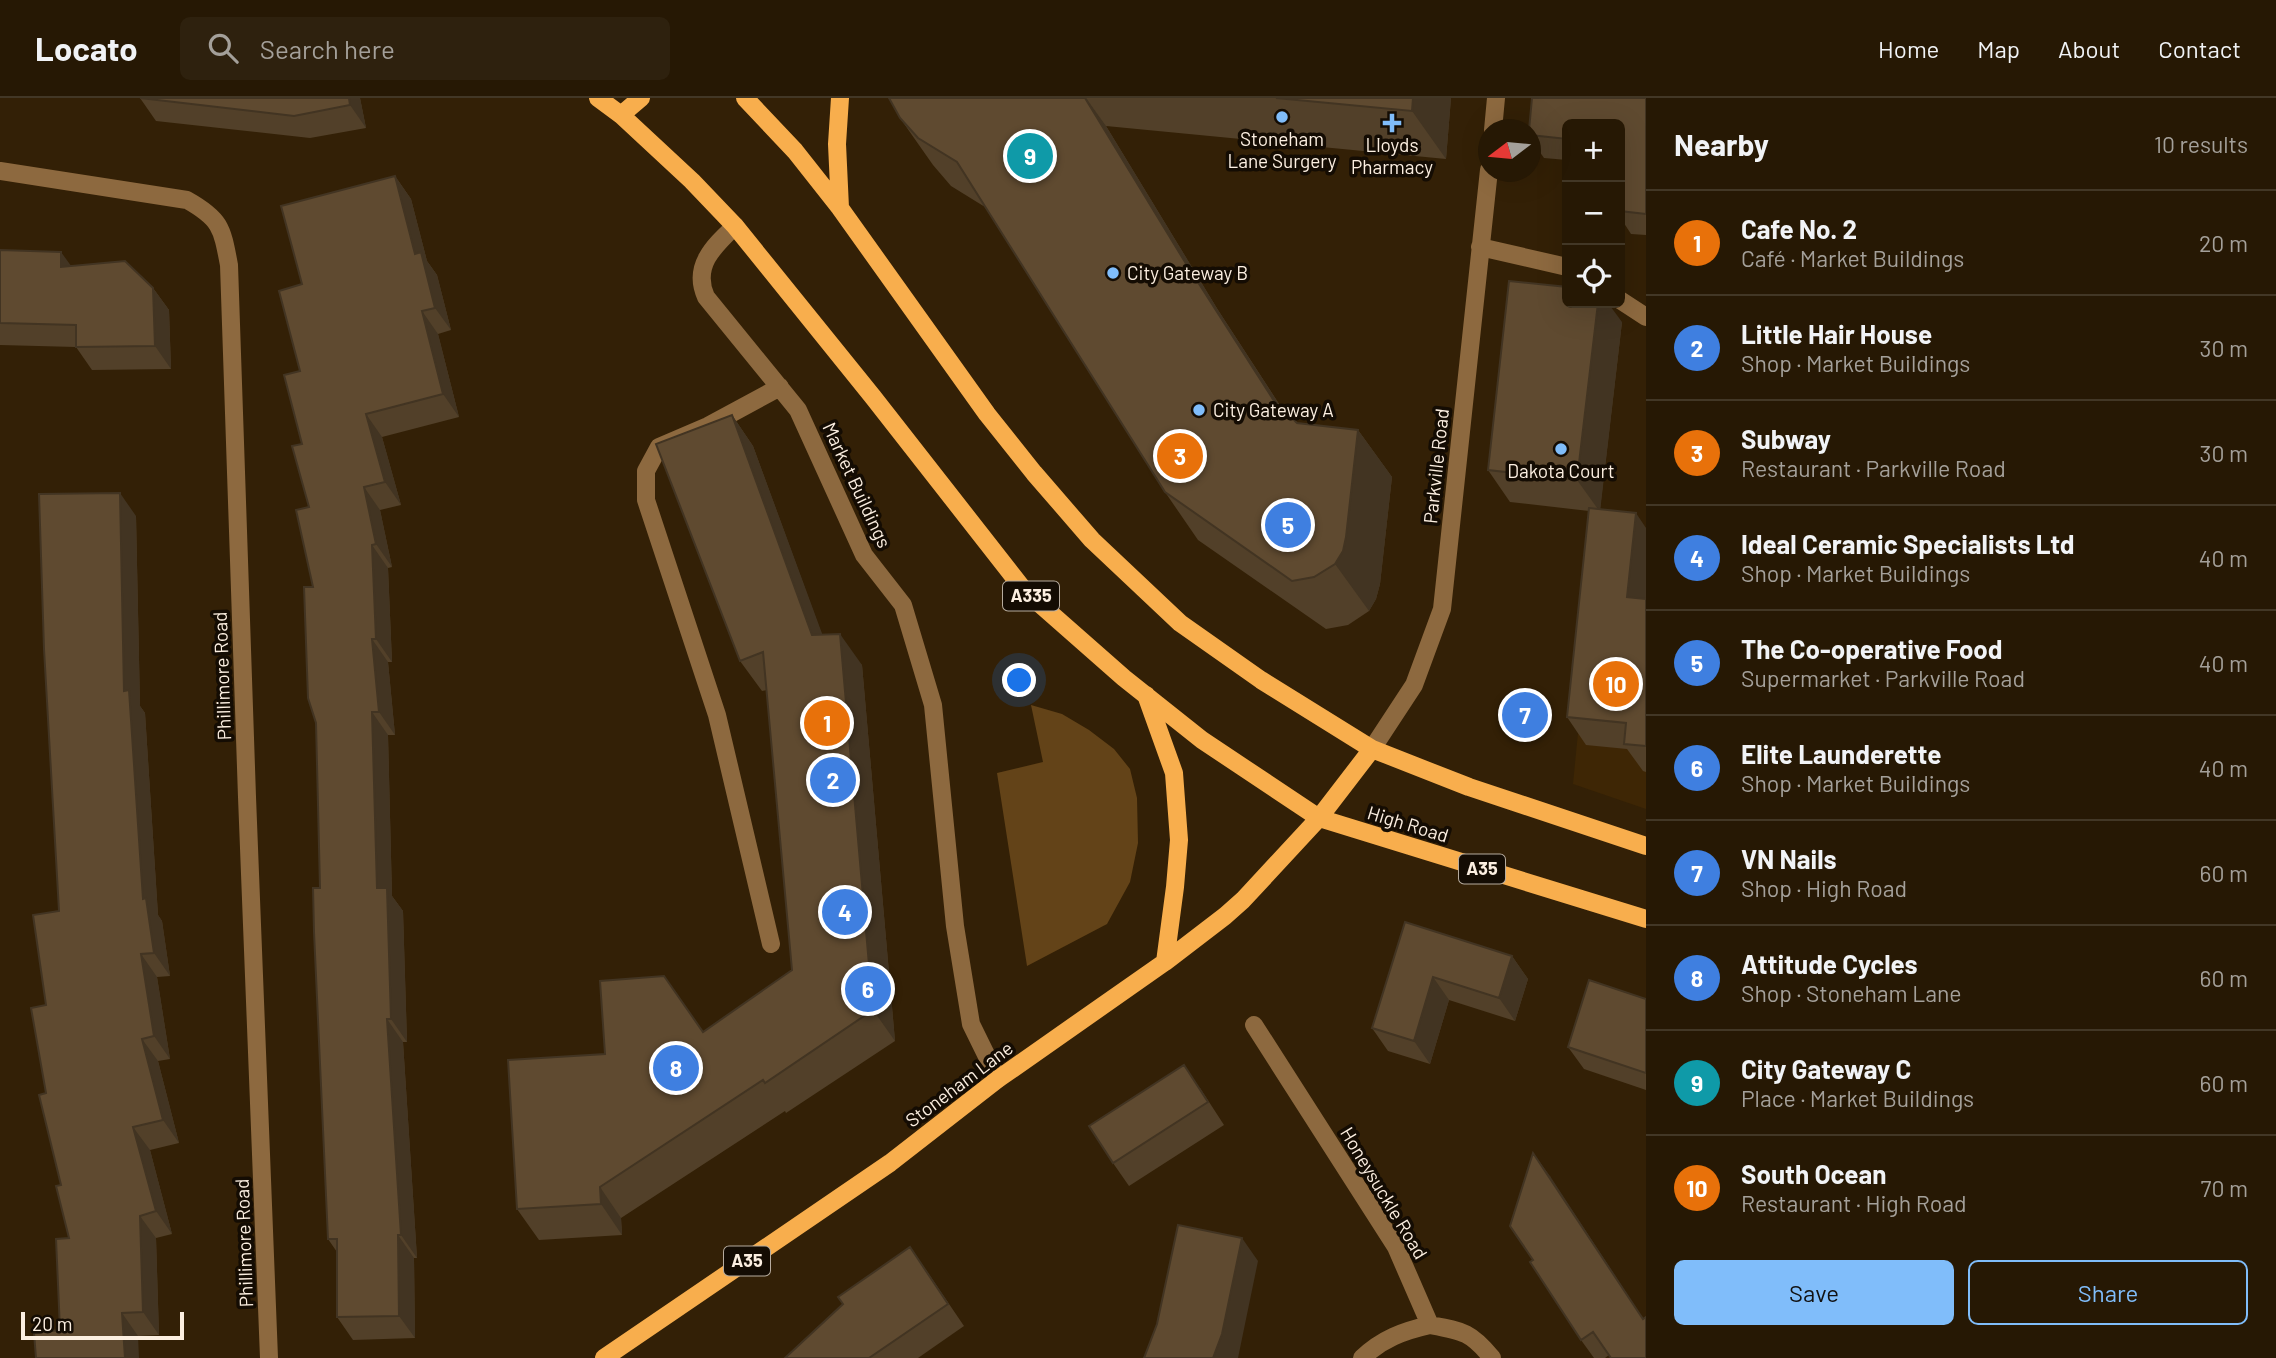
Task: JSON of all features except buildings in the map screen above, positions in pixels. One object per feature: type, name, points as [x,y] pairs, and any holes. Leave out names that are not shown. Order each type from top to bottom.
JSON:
[{"type":"main road","name":"A335","points":[[598,98],[621,115],[692,181],[735,226],[1024,590],[1202,740],[1319,818]]},
{"type":"main road","points":[[621,115],[640,98]]},
{"type":"main road","points":[[745,98],[795,151],[840,208],[986,414],[1091,540],[1180,623],[1261,680],[1372,749],[1469,787],[1646,846]]},
{"type":"main road","points":[[840,98],[836,144],[840,208]]},
{"type":"main road","points":[[1146,695],[1174,773],[1179,840],[1166,962]]},
{"type":"main road","name":"A35","points":[[1319,818],[1372,749]]},
{"type":"main road","name":"Stoneham Lane","points":[[604,1358],[890,1163],[998,1079],[1166,962],[1243,900],[1319,818]]},
{"type":"main road","name":"High Road","points":[[1319,818],[1646,919]]},
{"type":"street","points":[[1494,119],[1496,98]]},
{"type":"street","name":"Phillimore Road","points":[[0,171],[187,200],[209,212],[223,235],[229,265],[246,783],[270,1358]]},
{"type":"street","name":"Parkville Road","points":[[1372,749],[1414,685],[1443,609],[1488,182]]},
{"type":"street","name":"Market Buildings","points":[[735,226],[708,251],[701,285],[706,297],[798,410],[864,555],[903,605],[933,705],[955,926],[971,1024],[998,1079]]},
{"type":"street","points":[[1480,247],[1562,266]]},
{"type":"street","points":[[1625,303],[1646,317]]},
{"type":"street","points":[[771,944],[717,715],[646,500],[646,471],[659,447],[780,387]]},
{"type":"street","name":"Honeysuckle Road","points":[[1254,1025],[1396,1247],[1430,1325]]},
{"type":"street","points":[[1362,1358],[1378,1343],[1405,1331],[1430,1325],[1454,1329],[1476,1338],[1493,1358]]},
{"type":"shaded area","points":[[1598,530],[1646,535],[1646,809],[1573,784]]},
{"type":"shaded area","points":[[1031,705],[1062,714],[1089,730],[1114,749],[1130,769],[1137,798],[1138,843],[1130,882],[1107,924],[1027,966],[997,773],[1043,762]]},
{"type":"place","name":"Stoneham Lane Surgery","points":[[1282,117]]},
{"type":"place","name":"Lloyds Pharmacy","points":[[1392,123]]},
{"type":"place","name":"City Gateway C","points":[[1030,156]]},
{"type":"place","name":"City Gateway B","points":[[1113,273]]},
{"type":"place","name":"City Gateway A","points":[[1199,410]]},
{"type":"place","name":"Dakota Court","points":[[1561,449]]},
{"type":"place","name":"Subway","points":[[1180,456]]},
{"type":"place","name":"The Co-operative Food","points":[[1288,525]]},
{"type":"place","name":"South Ocean","points":[[1616,684]]},
{"type":"place","name":"VN Nails","points":[[1525,715]]},
{"type":"place","name":"Cafe No. 2","points":[[827,723]]},
{"type":"place","name":"Little Hair House","points":[[833,780]]},
{"type":"place","name":"Ideal Ceramic Specialists Ltd","points":[[845,912]]},
{"type":"place","name":"Elite Launderette","points":[[868,989]]},
{"type":"place","name":"Attitude Cycles","points":[[676,1068]]}]
